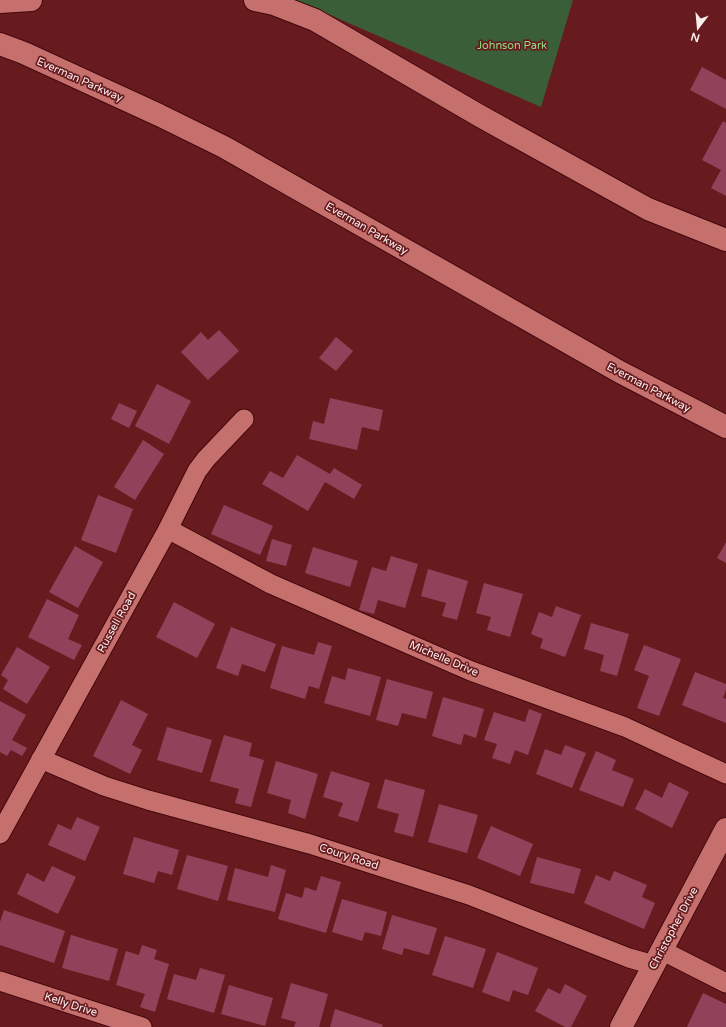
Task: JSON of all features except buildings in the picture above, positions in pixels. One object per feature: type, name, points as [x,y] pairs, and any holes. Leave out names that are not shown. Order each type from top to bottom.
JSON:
[{"type":"main road","points":[[0,2],[31,0]]},
{"type":"main road","points":[[255,0],[274,4],[315,20],[480,116],[648,209],[726,240]]},
{"type":"main road","name":"Everman Parkway","points":[[0,44],[24,53],[159,115],[224,147],[620,372],[726,427]]},
{"type":"main road","name":"Christopher Drive","points":[[621,1027],[726,829]]},
{"type":"street","name":"Russell Road","points":[[0,834],[168,529],[197,471],[206,459],[244,419]]},
{"type":"street","name":"Michelle Drive","points":[[168,529],[271,584],[471,671],[625,727],[726,774]]},
{"type":"street","name":"Coury Road","points":[[41,759],[104,786],[148,800],[310,844],[469,895],[629,958],[657,958],[726,983]]},
{"type":"street","name":"Kelly Drive","points":[[0,981],[142,1027]]},
{"type":"green space","name":"Johnson Park","points":[[296,0],[573,0],[541,107]]}]
